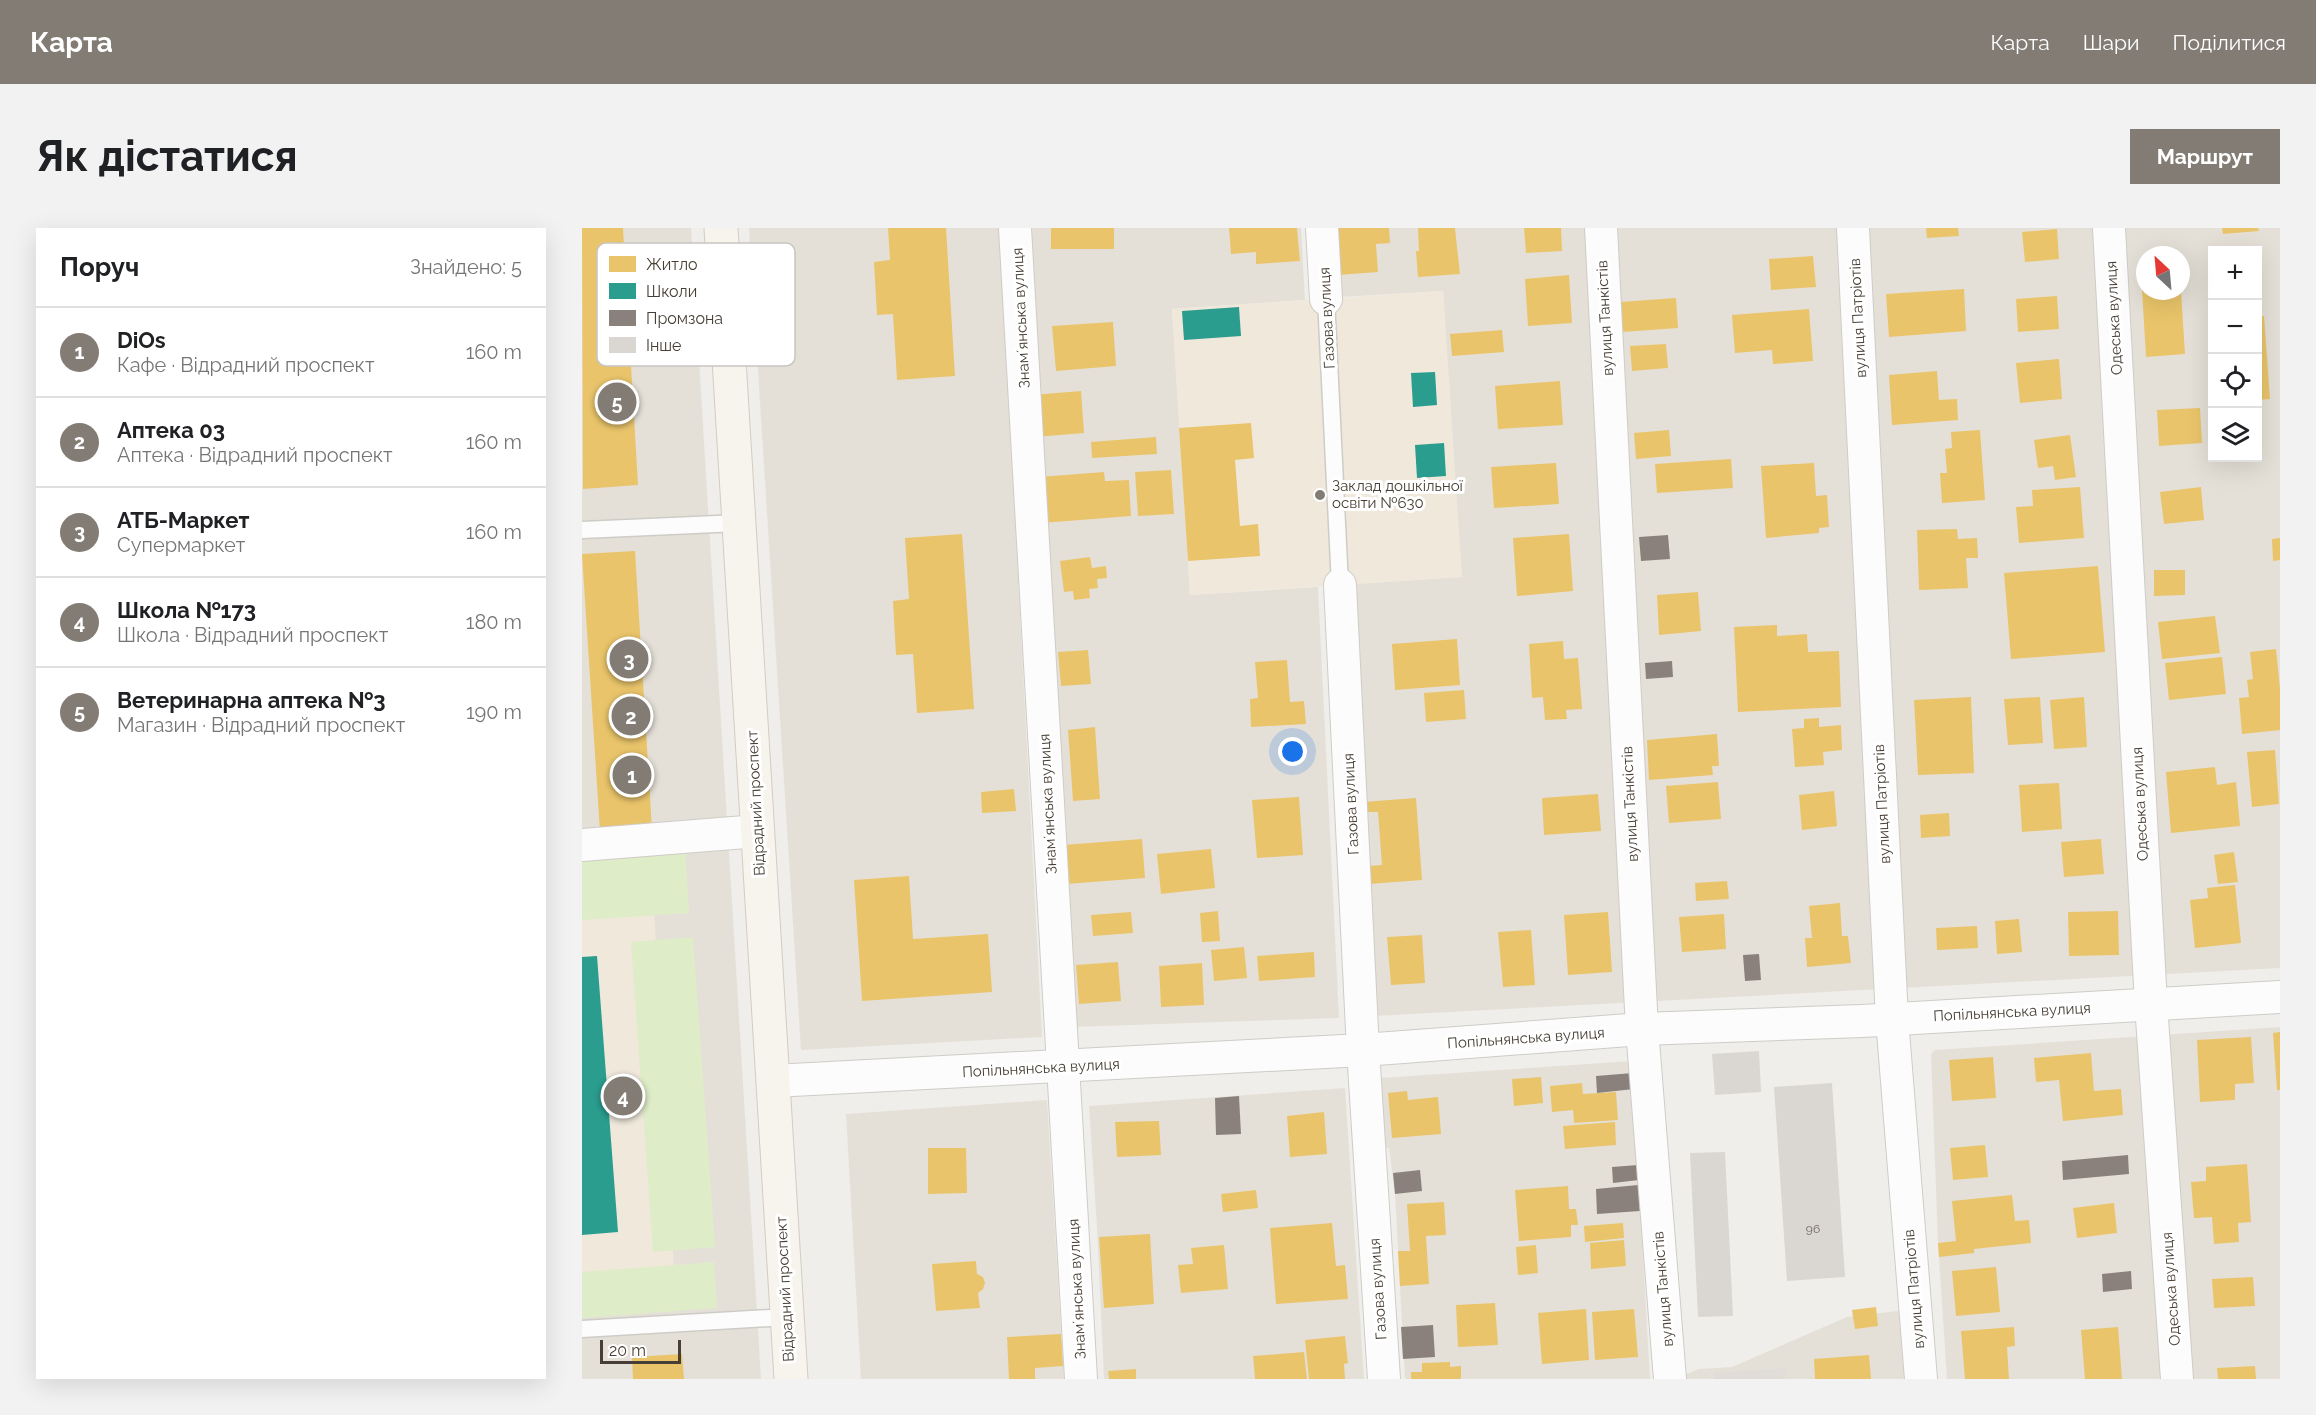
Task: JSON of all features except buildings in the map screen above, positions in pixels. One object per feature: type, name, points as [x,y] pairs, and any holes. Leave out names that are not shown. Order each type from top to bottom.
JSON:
[{"type":"main road","name":"Відрадний проспект","points":[[721,228],[722,243]]},
{"type":"main road","name":"Відрадний проспект","points":[[729,366],[791,1379]]},
{"type":"street","name":"Знамʼянська вулиця","points":[[1015,228],[1081,1379]]},
{"type":"street","name":"Газова вулиця","points":[[1322,228],[1326,298]]},
{"type":"street","name":"вулиця Танкістів","points":[[1600,228],[1641,1029],[1670,1379]]},
{"type":"street","name":"вулиця Патріотів","points":[[1853,228],[1892,1019],[1921,1379]]},
{"type":"street","name":"Одеська вулиця","points":[[2109,228],[2151,1004],[2177,1379]]},
{"type":"street","name":"Газова вулиця","points":[[1340,585],[1363,1050],[1384,1379]]},
{"type":"street","points":[[582,845],[758,831]]},
{"type":"street","name":"Попільнянська вулиця","points":[[773,1081],[1363,1050],[1641,1029],[1892,1019],[2280,997]]},
{"type":"lane","name":"Газова вулиця","points":[[1326,298],[1340,585]]},
{"type":"lane","points":[[582,530],[739,523]]},
{"type":"lane","points":[[582,1329],[787,1317]]},
{"type":"shaded area","points":[[582,228],[691,228],[692,243],[597,243],[597,366],[699,366],[761,1379],[582,1379]]},
{"type":"shaded area","points":[[749,228],[1000,228],[1042,1037],[801,1050],[758,366],[795,366],[795,243],[750,243]]},
{"type":"shaded area","points":[[1025,228],[1301,228],[1305,300],[1172,309],[1190,595],[1318,587],[1339,1018],[1072,1027]]},
{"type":"shaded area","points":[[1337,228],[2280,228],[2280,968],[1374,1016],[1353,584],[1461,577],[1443,291],[1341,297]]},
{"type":"shaded area","name":"Заклад дошкільної освіти №630","points":[[1443,291],[1462,577],[1190,595],[1172,309]]},
{"type":"shaded area","points":[[651,853],[676,1307],[582,1314],[582,857]]},
{"type":"shaded area","points":[[2280,1027],[2280,1379],[1947,1379],[1938,1243],[1931,1054],[1935,1050]]},
{"type":"shaded area","points":[[1632,1061],[1650,1379],[1405,1379],[1395,1194],[1389,1148],[1384,1148],[1380,1078]]},
{"type":"shaded area","points":[[1345,1088],[1364,1379],[1104,1379],[1089,1106]]},
{"type":"shaded area","points":[[1047,1100],[1064,1379],[861,1379],[846,1114]]},
{"type":"shaded area","points":[[1905,1310],[1909,1379],[1684,1379],[1684,1375],[1699,1369],[1732,1367],[1847,1317]]},
{"type":"shaded area","points":[[1785,1368],[1785,1379],[1714,1379],[1714,1373]]},
{"type":"green space","points":[[685,846],[689,913],[582,920],[582,853]]},
{"type":"green space","points":[[693,937],[715,1247],[653,1252],[631,942]]},
{"type":"green space","points":[[714,1262],[717,1308],[582,1318],[582,1272]]},
{"type":"place","name":"Ветеринарна аптека №3","points":[[617,402]]},
{"type":"place","name":"Заклад дошкільної освіти №630","points":[[1320,495]]},
{"type":"place","name":"АТБ-Маркет","points":[[629,659]]},
{"type":"place","name":"Аптека 03","points":[[631,716]]},
{"type":"place","name":"DiOs","points":[[632,775]]},
{"type":"place","name":"Школа №173","points":[[623,1096]]}]
